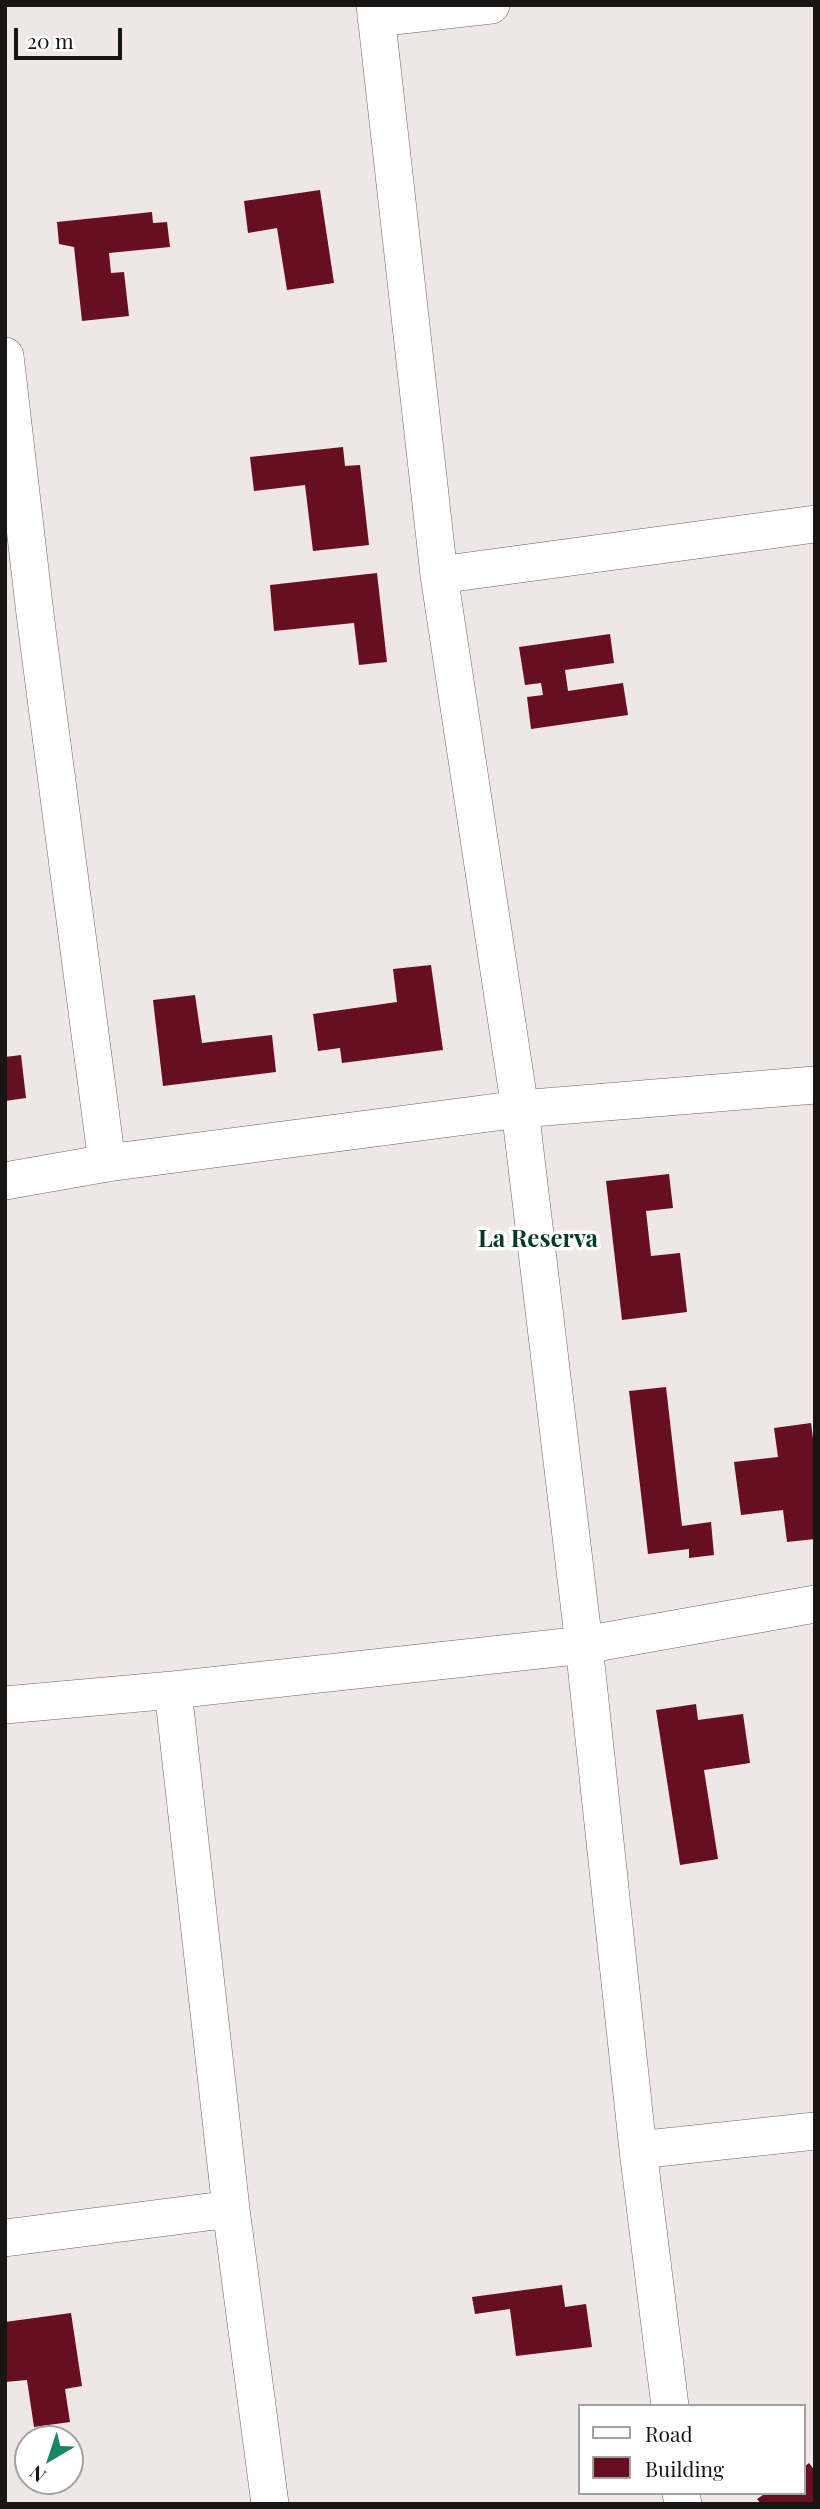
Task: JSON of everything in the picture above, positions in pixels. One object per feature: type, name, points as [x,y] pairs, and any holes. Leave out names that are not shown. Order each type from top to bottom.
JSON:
[{"type":"street","points":[[491,5],[376,11],[439,575],[520,1109],[584,1645],[638,2150],[670,2404]]},
{"type":"street","points":[[5,356],[20,624],[107,1163]]},
{"type":"street","points":[[439,575],[815,524]]},
{"type":"street","points":[[5,1181],[107,1163],[520,1109],[815,1085]]},
{"type":"street","points":[[5,1704],[173,1690],[584,1645],[815,1604]]},
{"type":"street","points":[[173,1690],[231,2209],[270,2504]]},
{"type":"street","points":[[638,2150],[815,2131]]},
{"type":"street","points":[[5,2238],[231,2209]]},
{"type":"building","points":[[320,190],[334,283],[287,290],[277,228],[248,233],[244,201]]},
{"type":"building","points":[[152,212],[153,223],[167,222],[170,247],[109,253],[111,273],[124,272],[129,316],[82,321],[74,247],[59,244],[57,222]]},
{"type":"building","points":[[343,447],[345,466],[360,465],[369,545],[313,551],[305,485],[254,491],[250,457]]},
{"type":"building","points":[[377,573],[387,662],[359,665],[354,623],[274,631],[270,585]]},
{"type":"building","points":[[610,634],[614,663],[565,670],[568,691],[623,683],[628,715],[531,729],[527,697],[543,695],[541,683],[525,685],[519,647]]},
{"type":"building","points":[[431,965],[443,1050],[342,1063],[340,1048],[318,1051],[313,1014],[397,1002],[393,969]]},
{"type":"building","points":[[195,995],[202,1043],[272,1035],[276,1072],[163,1086],[153,1000]]},
{"type":"building","points":[[21,1055],[26,1098],[5,1101],[5,1057]]},
{"type":"building","points":[[669,1174],[673,1208],[646,1211],[651,1256],[680,1253],[687,1312],[622,1320],[606,1181]]},
{"type":"building","points":[[666,1387],[682,1526],[711,1522],[714,1555],[689,1558],[689,1549],[648,1554],[629,1391]]},
{"type":"building","points":[[811,1423],[815,1454],[815,1539],[787,1542],[783,1510],[741,1515],[734,1462],[778,1457],[774,1428]]},
{"type":"building","points":[[696,1704],[698,1720],[743,1714],[750,1763],[704,1770],[718,1859],[680,1865],[656,1710]]},
{"type":"building","points":[[562,2285],[565,2307],[586,2304],[592,2347],[516,2356],[510,2309],[475,2314],[472,2297]]},
{"type":"building","points":[[71,2313],[82,2386],[65,2389],[70,2422],[34,2425],[27,2380],[5,2382],[5,2322]]},
{"type":"building","points":[[809,2463],[815,2471],[815,2504],[761,2504],[757,2499],[763,2495],[806,2495],[806,2465]]},
{"type":"district","name":"La Reserva","points":[[538,1240]]}]
